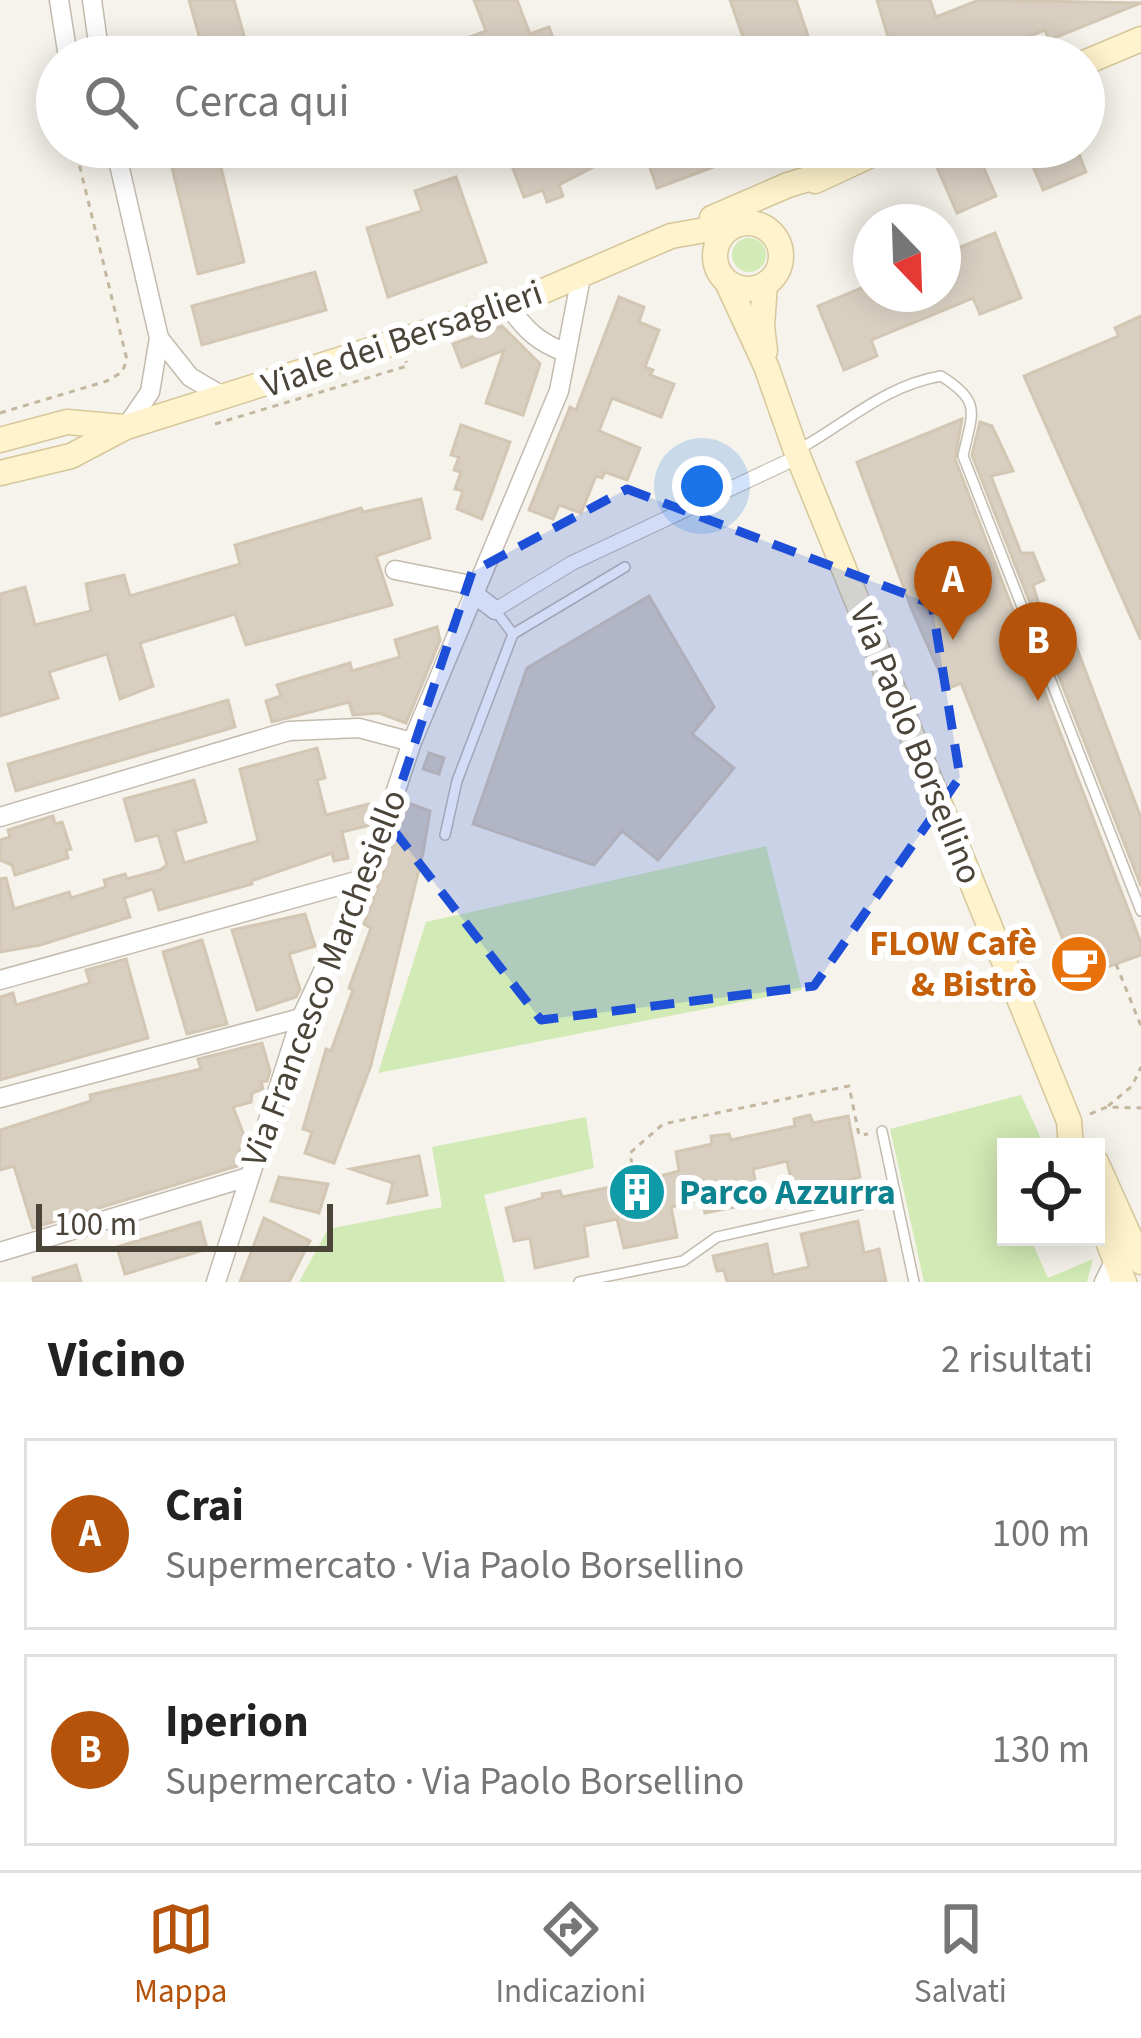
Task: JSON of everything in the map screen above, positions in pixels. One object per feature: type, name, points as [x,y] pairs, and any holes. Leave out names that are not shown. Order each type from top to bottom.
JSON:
[{"type":"main road","points":[[1105,54],[1141,39]]},
{"type":"main road","points":[[671,236],[695,243],[728,236],[767,228],[780,246],[779,268],[765,284],[746,289],[720,275],[728,236],[840,168]]},
{"type":"main road","name":"Viale dei Bersaglieri","points":[[0,473],[71,456],[126,427],[509,306],[788,185],[828,173]]},
{"type":"main road","name":"Via Paolo Borsellino","points":[[727,282],[766,366]]},
{"type":"main road","name":"Via Paolo Borsellino","points":[[765,284],[761,326],[766,366],[791,457],[1070,1134]]},
{"type":"main road","name":"Viale dei Bersaglieri","points":[[0,440],[67,422],[126,427]]},
{"type":"main road","points":[[1105,1182],[1141,1262]]},
{"type":"main road","points":[[1105,1243],[1114,1275]]},
{"type":"street","points":[[59,0],[65,36]]},
{"type":"street","points":[[92,0],[97,36]]},
{"type":"street","points":[[120,168],[159,338],[150,392],[126,427]]},
{"type":"street","name":"Via Francesco Marchesiello","points":[[216,1282],[301,1018],[367,878],[412,742],[472,588],[559,391],[581,277]]},
{"type":"street","points":[[509,306],[522,326],[544,345],[565,352]]},
{"type":"street","points":[[159,338],[190,377],[226,398]]},
{"type":"street","points":[[394,570],[472,588],[495,610],[572,563],[791,457]]},
{"type":"street","name":"Via Francesco Marchesiello","points":[[0,817],[289,731],[359,728],[412,742]]},
{"type":"street","points":[[0,980],[367,878]]},
{"type":"street","points":[[0,1098],[301,1018]]},
{"type":"street","points":[[0,1252],[248,1177]]},
{"type":"lane","points":[[791,457],[829,434],[864,404],[913,381],[941,376],[965,390],[974,408],[963,456],[1141,911]]},
{"type":"lane","points":[[445,836],[457,781],[513,634],[625,567]]},
{"type":"lane","points":[[495,610],[513,634]]},
{"type":"lane","points":[[882,1131],[914,1282]]},
{"type":"lane","points":[[579,1282],[683,1261],[717,1237],[896,1198]]},
{"type":"path","points":[[0,413],[106,381],[122,372],[127,360],[80,168]]},
{"type":"path","points":[[1116,964],[1141,1026]]},
{"type":"path","points":[[1070,1134],[1132,1086],[1141,1067]]},
{"type":"path","points":[[634,1176],[630,1153],[663,1124],[849,1086],[859,1135],[882,1131]]},
{"type":"path","points":[[1107,1107],[1141,1108]]},
{"type":"highlighted area","points":[[627,489],[932,604],[960,777],[814,986],[541,1020],[388,823],[472,572]]},
{"type":"green space","points":[[749,238],[761,243],[766,255],[761,267],[749,272],[737,267],[732,255],[737,243]]},
{"type":"green space","points":[[766,846],[802,990],[378,1073],[426,922]]},
{"type":"green space","points":[[1021,1095],[1041,1138],[997,1138],[997,1246],[1034,1246],[1048,1278],[1093,1259],[1087,1282],[924,1282],[890,1129]]},
{"type":"green space","points":[[586,1117],[594,1168],[484,1195],[505,1282],[299,1282],[328,1229],[442,1207],[432,1147]]},
{"type":"building","points":[[189,0],[234,0],[244,36],[199,36]]},
{"type":"building","points":[[474,0],[517,0],[530,34],[549,27],[552,36],[473,36],[486,31]]},
{"type":"building","points":[[730,0],[796,0],[808,36],[743,36]]},
{"type":"building","points":[[877,0],[930,0],[936,17],[979,0],[1141,3],[1059,36],[1047,36],[1045,30],[1029,36],[888,36]]},
{"type":"building","points":[[172,168],[221,168],[244,262],[198,274]]},
{"type":"building","points":[[513,168],[591,168],[559,185],[563,196],[547,202],[543,190],[524,197]]},
{"type":"building","points":[[650,168],[711,168],[657,188]]},
{"type":"building","points":[[937,168],[984,168],[996,196],[961,211]]},
{"type":"building","points":[[1034,168],[1084,168],[1086,172],[1043,190]]},
{"type":"building","points":[[456,177],[486,262],[388,297],[367,228],[422,211],[415,191]]},
{"type":"building","points":[[995,233],[1021,298],[980,314],[973,298],[961,303],[961,247]]},
{"type":"building","points":[[315,272],[326,310],[202,345],[192,306]]},
{"type":"building","points":[[853,291],[853,312],[939,312],[871,340],[877,356],[844,370],[818,306]]},
{"type":"building","points":[[619,297],[644,307],[639,322],[659,330],[645,367],[653,370],[650,375],[674,384],[661,417],[612,398],[599,431],[640,448],[627,480],[605,472],[602,478],[596,476],[581,513],[559,505],[553,519],[529,510],[570,407],[576,410]]},
{"type":"building","points":[[1141,316],[1141,640],[1024,376],[1119,336],[1115,328]]},
{"type":"building","points":[[502,326],[540,364],[523,415],[486,403],[504,350],[462,367],[453,344]]},
{"type":"building","points":[[962,419],[955,459],[1141,943],[1141,955],[1066,982],[1056,959],[1069,955],[961,683],[947,689],[857,462]]},
{"type":"building","points":[[980,422],[992,426],[1013,471],[991,476],[1021,553],[1033,553],[1044,580],[1033,585],[1053,650],[1076,646],[1141,818],[1141,886],[972,455]]},
{"type":"building","points":[[461,425],[510,442],[482,519],[457,509],[463,491],[455,489],[461,472],[454,470],[459,457],[451,455]]},
{"type":"building","points":[[421,499],[430,538],[376,556],[392,605],[246,645],[235,614],[140,643],[153,686],[120,699],[107,654],[49,672],[58,698],[0,716],[0,594],[25,587],[35,625],[91,611],[86,584],[124,575],[130,596],[240,564],[235,545],[361,508],[363,512]]},
{"type":"building","points":[[649,596],[714,707],[692,734],[734,768],[658,860],[622,831],[594,865],[473,824],[527,668]]},
{"type":"building","points":[[437,627],[440,640],[406,723],[379,713],[353,715],[349,702],[272,722],[266,701],[281,696],[277,685],[350,663],[352,671],[400,657],[395,640]]},
{"type":"building","points":[[228,700],[235,727],[16,791],[8,764]]},
{"type":"building","points":[[317,748],[325,778],[317,780],[326,815],[369,804],[370,825],[342,832],[348,858],[334,861],[332,853],[252,884],[159,910],[153,889],[124,898],[130,917],[40,945],[0,952],[0,879],[6,878],[14,909],[69,892],[71,898],[106,887],[104,880],[125,874],[127,879],[167,865],[158,835],[136,841],[124,799],[194,780],[206,822],[175,831],[184,863],[258,841],[240,769]]},
{"type":"building","points":[[429,753],[444,758],[439,774],[423,769]]},
{"type":"building","points":[[408,803],[430,811],[423,853],[371,1065],[334,1163],[305,1153],[312,1132],[303,1129],[326,1049],[331,1051],[353,990],[349,988],[371,928],[364,924]]},
{"type":"building","points":[[53,816],[55,824],[62,822],[71,849],[66,850],[68,858],[15,875],[12,865],[0,860],[0,840],[10,837],[8,830]]},
{"type":"building","points":[[305,914],[315,946],[289,954],[300,989],[296,997],[257,1010],[232,930]]},
{"type":"building","points":[[202,940],[227,1024],[187,1034],[163,952]]},
{"type":"building","points":[[126,959],[148,1038],[0,1080],[0,997],[13,993],[16,1005],[90,983],[86,970]]},
{"type":"building","points":[[262,1043],[270,1071],[267,1081],[261,1082],[263,1089],[252,1093],[251,1102],[233,1107],[247,1143],[239,1150],[237,1166],[33,1228],[14,1166],[0,1170],[0,1130],[91,1101],[90,1095],[201,1069],[198,1059]]},
{"type":"building","name":"Parco Azzurra","points":[[810,1115],[813,1123],[848,1116],[860,1177],[794,1194],[787,1161],[753,1169],[759,1202],[705,1213],[702,1199],[671,1207],[677,1237],[624,1248],[617,1219],[584,1226],[588,1256],[535,1268],[530,1238],[514,1241],[506,1208],[543,1198],[542,1194],[560,1191],[562,1197],[625,1184],[624,1177],[640,1175],[642,1181],[679,1171],[676,1152],[712,1144],[711,1136],[729,1134],[731,1140],[795,1126],[794,1119]]},
{"type":"building","points":[[419,1156],[427,1195],[388,1203],[393,1183],[351,1169]]},
{"type":"building","points":[[279,1177],[328,1184],[319,1213],[271,1201]]},
{"type":"building","points":[[264,1218],[310,1241],[289,1282],[240,1282]]},
{"type":"building","name":"Parco Azzurra","points":[[858,1221],[864,1253],[879,1249],[886,1282],[727,1282],[724,1270],[717,1271],[713,1256],[767,1244],[773,1275],[809,1267],[801,1234]]},
{"type":"building","points":[[200,1222],[207,1249],[125,1274],[117,1247]]},
{"type":"building","points":[[76,1265],[81,1282],[34,1282],[33,1278]]},
{"type":"place","name":"Crai","points":[[953,640]]},
{"type":"place","name":"Iperion","points":[[1038,701]]},
{"type":"place","name":"FLOW Cafè & Bistrò","points":[[1079,964]]},
{"type":"place","name":"Parco Azzurra","points":[[637,1192]]}]
